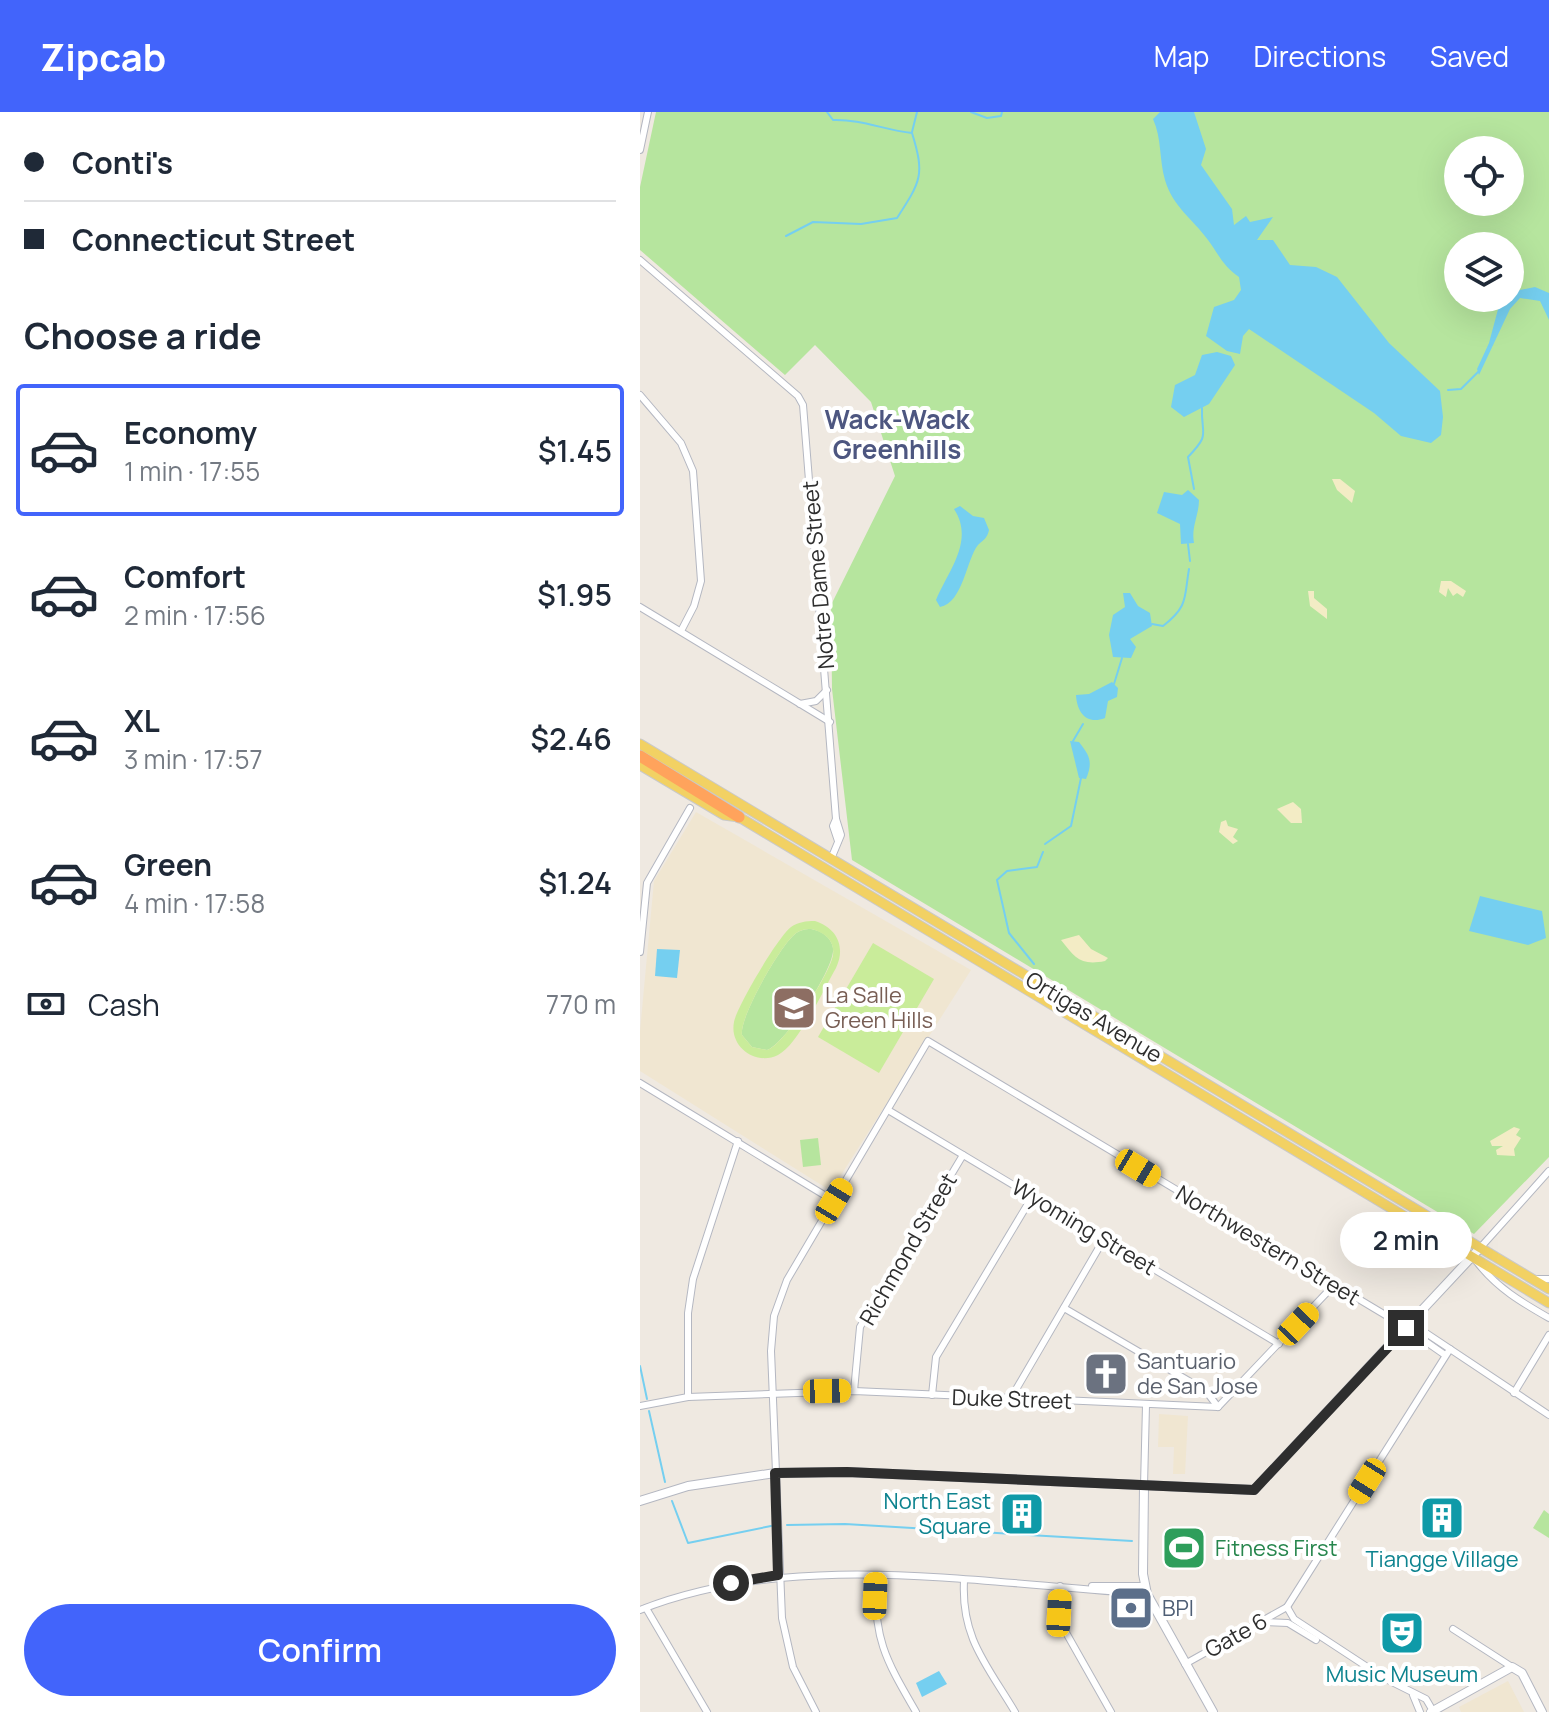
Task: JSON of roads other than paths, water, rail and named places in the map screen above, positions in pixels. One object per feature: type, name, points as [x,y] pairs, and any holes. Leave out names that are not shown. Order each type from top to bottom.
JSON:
[{"type":"highway","points":[[640,756],[739,817]]},
{"type":"main road","name":"Ortigas Avenue","points":[[640,744],[1549,1289]]},
{"type":"main road","name":"Ortigas Avenue","points":[[640,765],[724,815],[739,817],[1549,1303]]},
{"type":"street","points":[[640,150],[648,112]]},
{"type":"street","name":"Notre Dame Street","points":[[640,260],[798,396],[803,405],[836,819],[841,835],[831,859]]},
{"type":"street","points":[[640,395],[681,443],[693,471],[701,581],[694,606],[681,631]]},
{"type":"street","points":[[640,607],[830,722]]},
{"type":"street","points":[[800,704],[816,701],[827,690]]},
{"type":"street","points":[[640,952],[643,881],[690,808]]},
{"type":"street","name":"Northwestern Street","points":[[888,1110],[928,1041],[1549,1415]]},
{"type":"street","points":[[640,1083],[834,1201]]},
{"type":"street","points":[[816,1712],[793,1667],[786,1643],[778,1575],[774,1316],[787,1280],[888,1110]]},
{"type":"street","name":"Wyoming Street","points":[[888,1110],[1279,1344]]},
{"type":"street","points":[[688,1397],[688,1313],[693,1279],[738,1141]]},
{"type":"street","name":"Richmond Street","points":[[854,1391],[860,1327],[963,1155]]},
{"type":"street","points":[[640,1501],[700,1483],[775,1473],[847,1472],[1254,1490],[1548,1173]]},
{"type":"street","points":[[932,1395],[936,1357],[1032,1197]]},
{"type":"street","points":[[1010,1398],[1104,1239]]},
{"type":"street","points":[[1472,1256],[1490,1280],[1549,1318]]},
{"type":"street","points":[[1532,1279],[1549,1279]]},
{"type":"street","points":[[1064,1308],[1206,1391],[1218,1407],[1334,1285]]},
{"type":"street","points":[[1514,1393],[1549,1335]]},
{"type":"street","points":[[1448,1352],[1287,1607],[1290,1615],[1313,1632],[1413,1695],[1426,1699],[1432,1712],[1512,1667]]},
{"type":"street","name":"Duke Street","points":[[640,1406],[688,1397],[854,1391],[1218,1407]]},
{"type":"street","points":[[1146,1405],[1146,1590],[1213,1712]]},
{"type":"street","points":[[707,1712],[643,1609],[731,1583],[778,1575],[1146,1590]]},
{"type":"street","points":[[876,1577],[874,1614],[881,1647],[916,1712]]},
{"type":"street","points":[[964,1581],[963,1617],[972,1640],[1015,1712]]},
{"type":"street","points":[[1060,1586],[1060,1622],[1111,1712]]},
{"type":"street","name":"Gate 6","points":[[1185,1664],[1287,1607]]},
{"type":"street","points":[[1259,1622],[1288,1623],[1316,1640]]},
{"type":"street","points":[[1453,1629],[1522,1673],[1542,1712]]},
{"type":"street","points":[[1493,1654],[1501,1664],[1501,1671]]},
{"type":"street","points":[[1413,1695],[1420,1712]]},
{"type":"water","points":[[1160,112],[1194,112],[1206,149],[1201,165],[1232,209],[1234,225],[1246,216],[1250,222],[1273,217],[1257,240],[1273,240],[1290,265],[1316,267],[1337,277],[1389,343],[1440,391],[1443,417],[1441,435],[1431,443],[1401,436],[1374,413],[1249,329],[1243,336],[1240,354],[1227,351],[1206,336],[1214,307],[1234,300],[1241,290],[1239,277],[1225,264],[1168,189],[1153,119]]},
{"type":"water","points":[[1535,287],[1549,293],[1549,320],[1540,301],[1524,299],[1524,289]]},
{"type":"water","points":[[1497,312],[1509,312],[1479,375],[1477,369],[1489,343]]},
{"type":"water","points":[[1217,352],[1231,356],[1235,365],[1209,404],[1184,417],[1171,407],[1175,385],[1195,375],[1202,355]]},
{"type":"water","points":[[1188,490],[1199,500],[1194,543],[1181,544],[1180,524],[1157,513],[1164,492],[1182,495]]},
{"type":"water","points":[[960,506],[973,516],[984,518],[989,530],[974,552],[954,598],[940,607],[936,600],[961,544],[960,521],[954,509]]},
{"type":"water","points":[[1123,593],[1130,593],[1138,606],[1150,613],[1152,626],[1130,639],[1136,647],[1131,658],[1113,657],[1109,635],[1113,615],[1125,607]]},
{"type":"water","points":[[1112,682],[1118,688],[1117,697],[1108,701],[1105,718],[1088,719],[1078,707],[1076,695],[1089,694]]},
{"type":"water","points":[[1070,741],[1079,742],[1088,755],[1090,764],[1086,779],[1079,778]]},
{"type":"water","points":[[1480,896],[1542,911],[1546,938],[1528,945],[1469,931]]},
{"type":"water","points":[[657,949],[680,950],[677,978],[655,976]]},
{"type":"water","points":[[939,1671],[947,1684],[922,1697],[916,1683]]},
{"type":"waterway","points":[[786,236],[813,222],[861,224],[897,218],[916,186],[919,159],[912,133],[833,120],[827,112]]},
{"type":"waterway","points":[[912,132],[917,112]]},
{"type":"waterway","points":[[971,112],[987,118],[1001,116],[1002,112]]},
{"type":"waterway","points":[[1448,390],[1461,389],[1478,372]]},
{"type":"waterway","points":[[1194,489],[1188,457],[1202,438],[1202,408]]},
{"type":"waterway","points":[[1188,544],[1190,561]]},
{"type":"waterway","points":[[1152,624],[1163,626],[1177,613],[1184,600],[1189,569]]},
{"type":"waterway","points":[[1114,684],[1122,658]]},
{"type":"waterway","points":[[1073,741],[1083,724]]},
{"type":"waterway","points":[[1045,844],[1071,826],[1081,778]]},
{"type":"waterway","points":[[1034,964],[1009,933],[997,880],[1007,871],[1037,867],[1043,852]]},
{"type":"waterway","points":[[640,1366],[647,1399]]},
{"type":"waterway","points":[[649,1411],[665,1482]]},
{"type":"waterway","points":[[672,1501],[688,1543],[771,1526]]},
{"type":"waterway","points":[[787,1525],[845,1524],[1132,1541]]},
{"type":"place","name":"La Salle Green Hills","points":[[794,1008]]},
{"type":"place","name":"Santuario de San Jose","points":[[1106,1374]]},
{"type":"place","name":"North East Square","points":[[1022,1514]]},
{"type":"place","name":"Tiangge Village","points":[[1442,1518]]},
{"type":"place","name":"Fitness First","points":[[1184,1548]]},
{"type":"place","name":"BPI","points":[[1131,1608]]},
{"type":"place","name":"Music Museum","points":[[1402,1633]]},
{"type":"district","name":"Wack-Wack Greenhills","points":[[897,434]]}]
